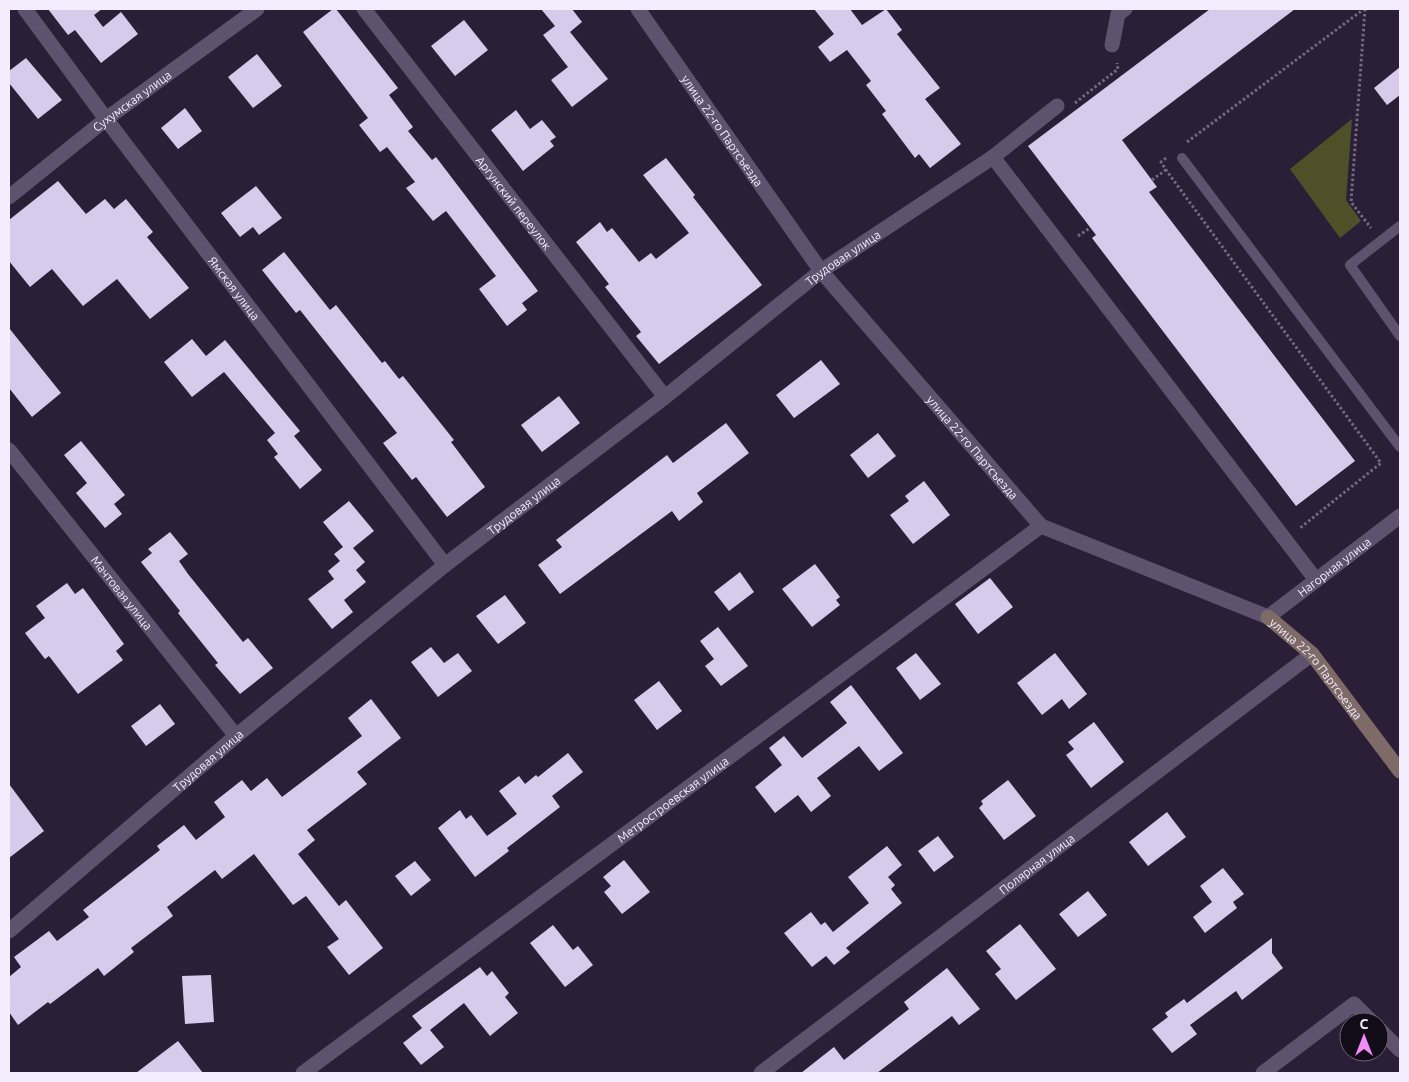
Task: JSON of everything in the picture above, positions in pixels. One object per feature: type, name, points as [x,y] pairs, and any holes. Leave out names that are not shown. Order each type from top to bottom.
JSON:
[{"type":"street","name":"Ямская улица","points":[[25,9],[106,119],[446,565]]},
{"type":"street","name":"Сухумская улица","points":[[9,197],[106,119],[257,9]]},
{"type":"street","name":"Аргунский переулок","points":[[364,9],[665,396]]},
{"type":"street","name":"улица 22-го Партсъезда","points":[[638,9],[821,271],[1041,526],[1268,617],[1312,654],[1400,772]]},
{"type":"street","points":[[1112,45],[1119,10]]},
{"type":"street","name":"Трудовая улица","points":[[10,926],[236,736],[446,565],[665,396],[821,271],[993,157],[1057,106]]},
{"type":"street","points":[[993,157],[1316,580]]},
{"type":"street","name":"Мачтовая улица","points":[[9,450],[236,736]]},
{"type":"street","name":"Нагорная улица","points":[[1268,617],[1400,516]]},
{"type":"street","name":"Метростроевская улица","points":[[303,1073],[1041,526]]},
{"type":"street","name":"Полярная улица","points":[[761,1073],[1312,654]]},
{"type":"street","points":[[1343,1012],[1354,1004],[1362,1012]]},
{"type":"street","points":[[1263,1073],[1339,1015]]},
{"type":"street","points":[[1389,1039],[1400,1050]]},
{"type":"lane","points":[[1182,158],[1400,447]]},
{"type":"lane","points":[[1400,226],[1350,265],[1400,336]]},
{"type":"path","points":[[1365,9],[1351,202],[1381,241]]},
{"type":"green space","points":[[1352,119],[1346,200],[1361,221],[1340,238],[1290,169]]},
{"type":"building","points":[[48,9],[102,9],[94,15],[103,27],[121,12],[138,34],[101,63],[75,30],[68,35]]},
{"type":"building","points":[[333,9],[336,9],[398,88],[389,95],[413,127],[408,131],[432,160],[436,157],[538,291],[522,303],[527,310],[507,326],[479,289],[496,276],[446,211],[433,221],[406,188],[415,182],[387,147],[380,152],[359,125],[368,118],[303,32]]},
{"type":"building","points":[[541,9],[572,9],[582,22],[570,32],[608,79],[572,107],[551,80],[568,67],[543,35],[555,26]]},
{"type":"building","points":[[814,9],[850,9],[862,25],[886,9],[902,30],[897,34],[940,88],[925,99],[961,144],[930,168],[919,154],[915,158],[882,114],[886,111],[866,85],[871,81],[847,50],[830,62],[818,47],[834,34]]},
{"type":"building","points":[[1210,9],[1295,9],[1122,140],[1157,187],[1149,192],[1355,461],[1296,506],[1092,238],[1096,235],[1028,146]]},
{"type":"building","points":[[464,20],[488,50],[455,76],[431,46]]},
{"type":"building","points":[[257,54],[282,86],[253,108],[228,77]]},
{"type":"building","points":[[26,58],[62,100],[38,119],[9,83],[9,71]]},
{"type":"building","points":[[1400,67],[1400,95],[1387,105],[1374,88]]},
{"type":"building","points":[[185,108],[202,131],[178,149],[161,128]]},
{"type":"building","points":[[516,110],[530,129],[542,120],[556,137],[550,141],[554,146],[523,171],[491,130]]},
{"type":"building","points":[[666,158],[695,195],[693,197],[762,285],[659,364],[636,336],[641,332],[605,287],[609,284],[576,242],[600,222],[607,232],[612,228],[639,262],[651,253],[656,259],[689,233],[643,175]]},
{"type":"building","points":[[58,181],[86,214],[105,199],[114,209],[126,199],[153,232],[147,237],[189,288],[150,319],[117,279],[83,306],[52,269],[30,287],[9,261],[9,220]]},
{"type":"building","points":[[256,186],[282,218],[259,235],[253,227],[240,237],[221,213]]},
{"type":"building","points":[[284,252],[330,310],[336,305],[382,363],[385,361],[399,379],[403,376],[454,440],[451,442],[485,487],[447,517],[416,477],[412,480],[383,443],[397,433],[300,310],[296,313],[262,270]]},
{"type":"building","points":[[9,328],[61,393],[32,417],[9,388]]},
{"type":"building","points":[[192,339],[206,356],[225,340],[300,431],[294,436],[322,470],[300,489],[274,457],[278,454],[267,440],[275,433],[224,372],[192,397],[164,362]]},
{"type":"building","points":[[821,360],[840,384],[794,418],[776,395]]},
{"type":"building","points":[[559,396],[580,423],[542,452],[521,425]]},
{"type":"building","points":[[726,423],[749,453],[697,493],[703,502],[679,521],[672,511],[560,594],[538,565],[562,547],[556,540],[667,455],[673,463]]},
{"type":"building","points":[[878,433],[896,456],[868,478],[850,455]]},
{"type":"building","points":[[81,441],[125,495],[114,504],[122,514],[105,528],[76,493],[87,483],[64,455]]},
{"type":"building","points":[[924,481],[950,515],[913,544],[890,515],[909,501],[905,496]]},
{"type":"building","points":[[349,501],[374,531],[353,548],[365,562],[356,570],[366,582],[344,600],[353,612],[332,629],[308,599],[334,579],[328,571],[340,561],[334,554],[343,547],[323,522]]},
{"type":"building","points":[[170,532],[188,554],[179,561],[188,574],[243,642],[248,638],[273,668],[240,694],[215,665],[218,663],[141,562],[152,553],[148,549]]},
{"type":"building","points":[[815,564],[840,597],[836,600],[840,605],[812,627],[782,589]]},
{"type":"building","points":[[740,572],[754,592],[729,611],[714,592]]},
{"type":"building","points":[[990,578],[1013,607],[978,634],[955,604]]},
{"type":"building","points":[[67,583],[75,594],[83,588],[124,644],[116,651],[123,660],[78,694],[49,656],[45,659],[25,633],[45,618],[36,606]]},
{"type":"building","points":[[505,595],[526,623],[498,644],[476,616]]},
{"type":"building","points":[[718,627],[748,666],[721,686],[705,666],[714,659],[700,641]]},
{"type":"building","points":[[431,647],[444,663],[458,653],[472,671],[438,697],[411,662]]},
{"type":"building","points":[[916,653],[941,684],[920,700],[896,668]]},
{"type":"building","points":[[1055,653],[1087,694],[1069,709],[1062,699],[1042,715],[1017,683]]},
{"type":"building","points":[[659,681],[682,711],[657,730],[634,700]]},
{"type":"building","points":[[851,685],[903,753],[879,771],[859,746],[817,778],[831,796],[811,812],[798,795],[775,813],[755,787],[782,765],[769,748],[784,736],[802,758],[847,723],[830,702]]},
{"type":"building","points":[[371,699],[401,738],[357,772],[367,784],[307,830],[315,840],[298,854],[339,906],[346,900],[383,948],[349,975],[327,947],[339,939],[306,896],[293,905],[254,854],[222,879],[215,870],[167,907],[173,916],[131,948],[134,952],[104,976],[98,968],[18,1025],[9,1012],[9,977],[21,967],[14,957],[49,931],[57,941],[89,917],[83,910],[160,850],[157,846],[184,825],[196,840],[225,817],[214,802],[242,780],[251,791],[267,778],[282,797],[362,736],[348,718]]},
{"type":"building","points":[[160,704],[175,724],[146,746],[131,726]]},
{"type":"building","points":[[1094,722],[1124,762],[1091,788],[1066,755],[1074,749],[1068,742]]},
{"type":"building","points":[[568,753],[583,772],[552,796],[560,807],[507,848],[509,851],[475,877],[438,828],[460,810],[466,819],[471,815],[487,836],[517,814],[499,791],[519,776],[525,784],[536,775],[538,777]]},
{"type":"building","points":[[1008,780],[1036,816],[1004,840],[979,808],[983,804],[981,801]]},
{"type":"building","points":[[9,784],[44,831],[9,858]]},
{"type":"building","points":[[1167,812],[1186,837],[1148,866],[1129,842]]},
{"type":"building","points":[[938,836],[954,857],[934,872],[918,851]]},
{"type":"building","points":[[887,846],[902,865],[888,877],[895,885],[891,889],[902,903],[846,948],[850,952],[834,965],[826,956],[812,967],[784,933],[811,912],[821,925],[825,922],[833,932],[869,903],[848,877]]},
{"type":"building","points":[[624,860],[650,892],[622,914],[604,892],[611,886],[603,877]]},
{"type":"building","points":[[415,861],[431,880],[411,896],[395,876]]},
{"type":"building","points":[[1223,868],[1244,894],[1233,902],[1237,908],[1205,933],[1193,917],[1212,902],[1200,886]]},
{"type":"building","points":[[1088,891],[1107,915],[1078,937],[1059,914]]},
{"type":"building","points":[[1020,924],[1056,969],[1016,1000],[995,974],[1001,969],[986,951]]},
{"type":"building","points":[[553,925],[573,950],[578,946],[593,965],[565,987],[530,943]]},
{"type":"building","points":[[1272,938],[1272,953],[1283,968],[1242,1000],[1236,991],[1190,1025],[1197,1034],[1172,1053],[1152,1029],[1168,1017],[1165,1013],[1184,999],[1187,1003]]},
{"type":"building","points":[[480,967],[487,976],[492,971],[509,993],[505,997],[518,1013],[490,1036],[464,1003],[430,1030],[444,1047],[421,1065],[403,1043],[422,1028],[412,1016]]},
{"type":"building","points":[[947,968],[980,1009],[959,1025],[952,1016],[877,1073],[801,1073],[834,1047],[844,1060],[909,1009],[904,1002]]},
{"type":"building","points":[[211,975],[214,1022],[185,1024],[182,976]]},
{"type":"building","points":[[178,1041],[203,1073],[136,1073]]}]
